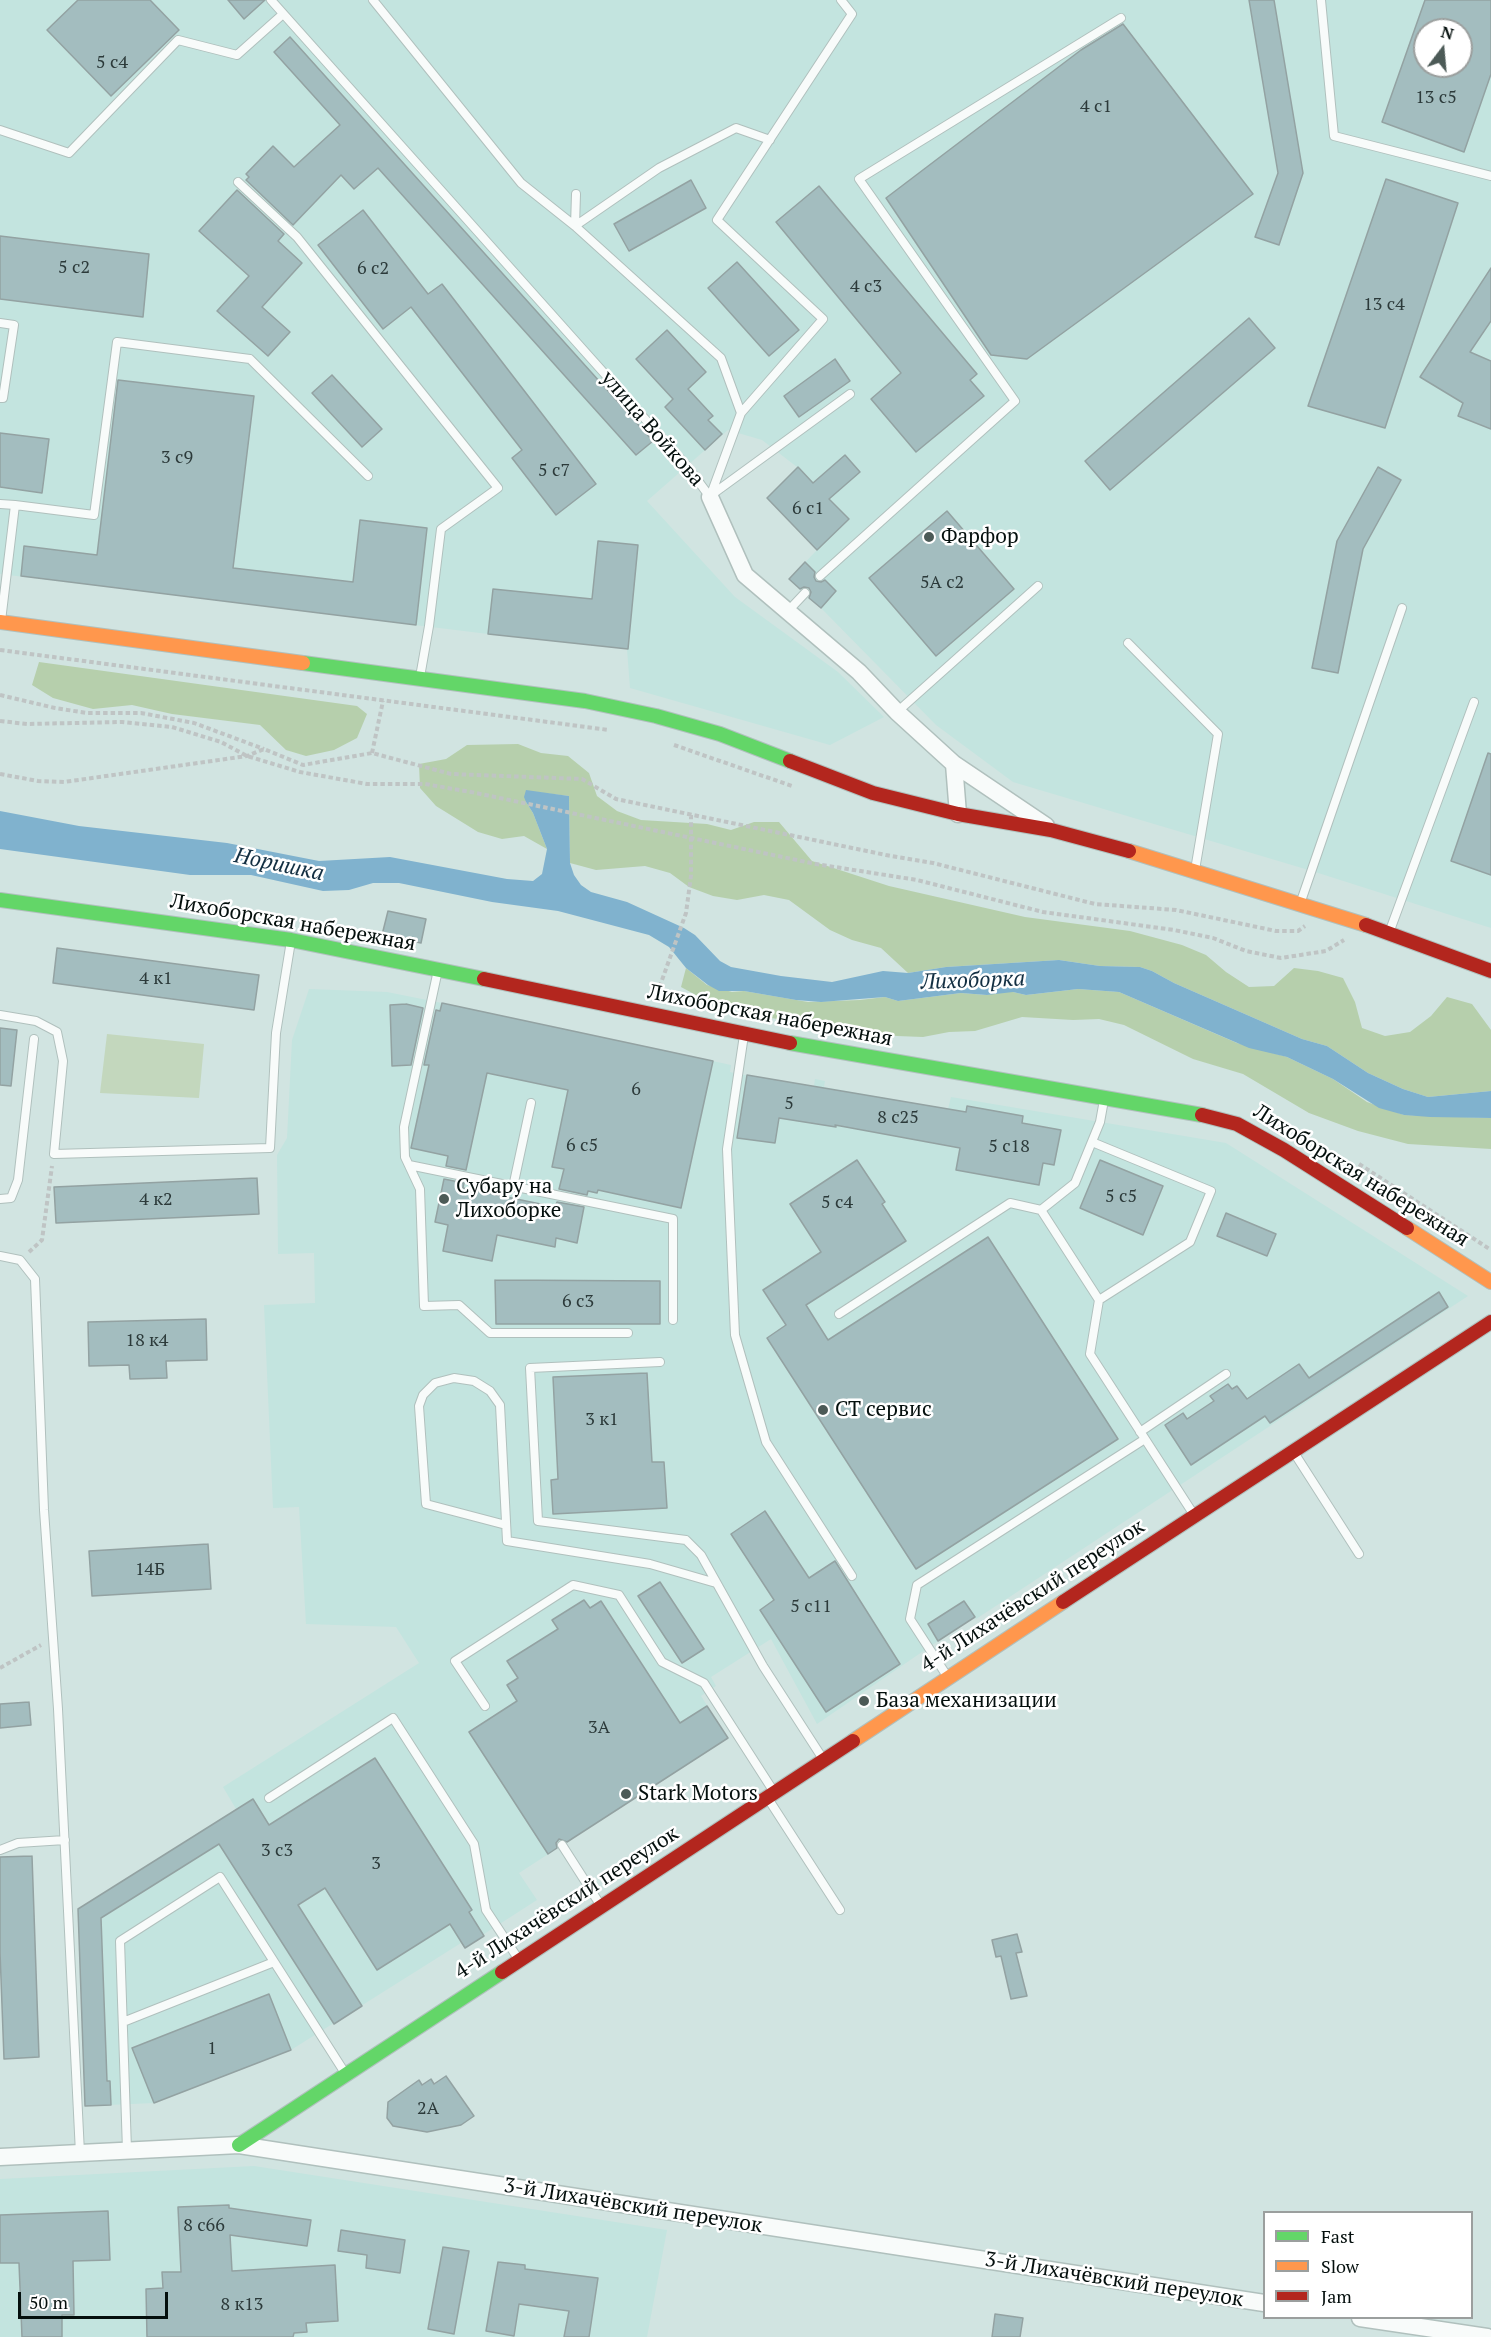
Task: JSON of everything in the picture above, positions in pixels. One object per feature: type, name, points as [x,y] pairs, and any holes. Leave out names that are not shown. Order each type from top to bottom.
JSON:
[{"type":"street","name":"улица Войкова","points":[[710,497],[745,575],[859,672],[897,712],[954,764],[1051,830]]},
{"type":"street","points":[[0,622],[585,701],[656,716],[720,734],[873,793],[958,814],[1051,830],[1138,852],[1388,933],[1491,971]]},
{"type":"street","points":[[954,764],[958,814]]},
{"type":"street","name":"Лихоборская набережная","points":[[0,900],[291,940],[744,1034],[876,1059],[1192,1112],[1237,1124],[1284,1150],[1491,1282]]},
{"type":"street","name":"4-й Лихачёвский переулок","points":[[239,2145],[1292,1450],[1491,1322]]},
{"type":"street","name":"3-й Лихачёвский переулок","points":[[0,2157],[239,2145],[1263,2303]]},
{"type":"street","points":[[1367,2319],[1487,2337]]},
{"type":"lane","name":"улица Войкова","points":[[271,0],[680,458],[710,497]]},
{"type":"lane","points":[[373,0],[520,183],[575,226],[721,358],[741,413]]},
{"type":"lane","points":[[710,497],[741,413],[823,319],[717,220],[852,14],[841,0]]},
{"type":"lane","points":[[1321,0],[1334,136],[1491,176]]},
{"type":"lane","points":[[0,130],[69,153],[178,40],[237,55],[283,14]]},
{"type":"lane","points":[[820,576],[1015,401],[859,179],[1121,18]]},
{"type":"lane","points":[[575,226],[659,168],[736,128],[770,140]]},
{"type":"lane","points":[[238,182],[297,237],[498,488],[441,529],[420,678]]},
{"type":"lane","points":[[575,226],[576,194]]},
{"type":"lane","points":[[0,323],[14,325],[3,398],[0,398]]},
{"type":"lane","points":[[0,504],[94,515],[117,342],[250,359],[368,476]]},
{"type":"lane","points":[[710,497],[850,394]]},
{"type":"lane","points":[[0,622],[15,505]]},
{"type":"lane","points":[[897,712],[1038,586]]},
{"type":"lane","points":[[788,612],[805,593]]},
{"type":"lane","points":[[1300,904],[1402,608]]},
{"type":"lane","points":[[1128,643],[1218,734],[1195,870]]},
{"type":"lane","points":[[1388,933],[1474,702]]},
{"type":"lane","points":[[0,1014],[36,1021],[57,1032],[63,1060],[54,1154],[270,1148],[276,1033],[291,940]]},
{"type":"lane","points":[[438,969],[404,1127],[405,1157],[420,1189],[424,1306],[459,1305],[490,1333],[628,1333]]},
{"type":"lane","points":[[744,1034],[727,1149],[735,1335],[766,1442],[852,1576]]},
{"type":"lane","points":[[0,1198],[11,1198],[18,1180],[34,1039]]},
{"type":"lane","points":[[1041,1210],[1076,1183],[1100,1122],[1105,1096]]},
{"type":"lane","points":[[513,1186],[531,1103]]},
{"type":"lane","points":[[1092,1142],[1211,1191],[1190,1242],[1099,1300]]},
{"type":"lane","points":[[409,1165],[673,1219],[673,1320]]},
{"type":"lane","points":[[839,1314],[1010,1203],[1041,1210],[1099,1300],[1090,1354],[1194,1515]]},
{"type":"lane","points":[[0,1256],[20,1260],[35,1279],[44,1510],[65,1840],[80,2153]]},
{"type":"lane","points":[[660,1362],[530,1368],[538,1521],[686,1540],[701,1555],[763,1666],[823,1760]]},
{"type":"lane","points":[[948,1678],[910,1619],[917,1585],[1142,1435],[1226,1374]]},
{"type":"lane","points":[[506,1525],[426,1504],[419,1406],[423,1395],[435,1383],[454,1378],[474,1381],[490,1390],[500,1405],[507,1541],[650,1564],[716,1583]]},
{"type":"lane","points":[[1292,1450],[1359,1554]]},
{"type":"lane","points":[[485,1706],[456,1661],[573,1585],[619,1595],[662,1662],[704,1683],[840,1910]]},
{"type":"lane","points":[[269,1798],[393,1718],[474,1844],[486,1910],[519,1960]]},
{"type":"lane","points":[[0,1850],[18,1843],[65,1840]]},
{"type":"lane","points":[[562,1845],[601,1906]]},
{"type":"lane","points":[[128,2150],[120,1941],[220,1877],[346,2074]]},
{"type":"lane","points":[[123,2022],[274,1962]]},
{"type":"path","points":[[0,650],[621,731]]},
{"type":"path","points":[[0,695],[87,713],[141,713],[194,723],[303,765],[372,753],[451,774],[582,779],[616,799],[933,863],[1095,904],[1176,910],[1276,931],[1298,931],[1312,922],[1302,919]]},
{"type":"path","points":[[372,753],[383,701]]},
{"type":"path","points":[[0,721],[27,724],[122,722],[172,727],[221,742],[247,756],[300,772],[367,784],[425,784],[459,790],[816,864],[917,880],[1043,912],[1174,930],[1213,938],[1246,951],[1281,958],[1326,951],[1341,943],[1349,934]]},
{"type":"path","points":[[665,742],[795,788]]},
{"type":"path","points":[[0,774],[38,781],[64,782],[247,756],[264,749]]},
{"type":"path","points":[[659,989],[686,914],[691,876],[691,815]]},
{"type":"path","points":[[20,1260],[42,1240],[54,1154]]},
{"type":"path","points":[[1359,1164],[1491,1250]]},
{"type":"path","points":[[0,1668],[53,1638]]},
{"type":"shaded area","points":[[0,0],[1491,0],[1491,928],[1312,871],[1013,782],[936,725],[821,608],[789,579],[817,550],[767,498],[797,467],[762,440],[728,430],[647,501],[735,597],[838,672],[884,717],[830,745],[630,688],[627,649],[0,574]]},
{"type":"shaded area","points":[[309,989],[387,992],[731,1065],[730,1072],[738,1074],[814,1086],[815,1079],[825,1081],[824,1087],[948,1109],[951,1097],[1226,1143],[1468,1296],[976,1619],[974,1617],[817,1724],[771,1639],[711,1677],[716,1686],[701,1696],[728,1738],[519,1873],[537,1900],[465,1948],[461,1943],[291,2050],[154,2103],[85,2106],[78,1909],[236,1809],[223,1787],[419,1663],[396,1627],[306,1624],[299,1507],[273,1508],[264,1305],[315,1303],[314,1253],[278,1254],[277,1155],[287,1138],[292,1040]]},
{"type":"shaded area","points":[[254,2166],[667,2230],[647,2337],[0,2337],[0,2179]]},
{"type":"green space","points":[[39,662],[357,706],[367,714],[357,738],[334,750],[306,756],[286,750],[260,725],[172,714],[132,705],[93,709],[53,698],[32,685]]},
{"type":"green space","points":[[518,744],[541,753],[568,756],[589,773],[597,796],[617,811],[641,820],[707,824],[731,830],[754,822],[779,822],[812,861],[889,886],[1025,917],[1130,931],[1182,945],[1206,955],[1249,987],[1274,986],[1294,968],[1318,971],[1343,978],[1355,1002],[1362,1028],[1385,1036],[1410,1032],[1431,1016],[1447,997],[1472,1004],[1491,1030],[1491,1091],[1428,1097],[1403,1089],[1368,1073],[1327,1046],[1302,1039],[1140,967],[1100,966],[1059,960],[946,967],[908,973],[881,948],[852,940],[830,930],[789,900],[764,895],[737,900],[713,896],[689,887],[670,873],[645,866],[596,870],[570,863],[569,796],[526,791],[526,802],[533,813],[547,849],[524,836],[502,839],[478,832],[436,806],[420,788],[419,764],[446,759],[467,745]]},
{"type":"green space","points":[[686,968],[707,985],[732,992],[744,991],[808,1002],[885,997],[898,1001],[961,993],[987,995],[1013,992],[1026,995],[1078,989],[1119,992],[1237,1043],[1287,1057],[1333,1079],[1367,1102],[1404,1115],[1491,1118],[1491,1149],[1408,1144],[1358,1131],[1309,1113],[1243,1074],[1193,1059],[1124,1025],[1099,1019],[1022,1017],[975,1031],[949,1032],[923,1037],[897,1036],[771,1018],[705,1000],[681,987]]},
{"type":"green space","points":[[107,1034],[204,1044],[199,1098],[100,1093]]},
{"type":"water","points":[[526,790],[569,796],[570,863],[581,885],[591,892],[627,902],[684,928],[695,935],[720,961],[731,967],[832,982],[883,971],[908,973],[946,967],[1059,960],[1100,966],[1140,967],[1302,1039],[1327,1046],[1368,1073],[1403,1089],[1428,1097],[1491,1091],[1491,1118],[1404,1115],[1379,1108],[1333,1079],[1287,1057],[1249,1048],[1119,992],[1078,989],[1026,995],[1013,992],[987,995],[961,993],[898,1001],[885,997],[821,1002],[744,991],[719,991],[686,968],[669,947],[649,935],[558,911],[492,902],[399,883],[373,883],[349,890],[323,891],[251,875],[190,875],[0,849],[0,811],[79,826],[227,843],[319,861],[390,857],[507,879],[533,881],[542,874],[547,849],[524,797]]},
{"type":"building","points":[[78,0],[150,0],[179,30],[111,96],[47,30]]},
{"type":"building","points":[[228,0],[265,0],[244,19]]},
{"type":"building","points":[[1249,0],[1274,0],[1303,173],[1279,245],[1255,237],[1278,173]]},
{"type":"building","points":[[1425,0],[1491,0],[1491,74],[1464,152],[1382,122],[1413,34],[1413,78],[1473,78],[1473,18],[1419,18]]},
{"type":"building","points":[[1123,24],[1253,194],[1027,359],[991,355],[886,198],[1081,50]]},
{"type":"building","points":[[290,37],[653,441],[636,455],[378,168],[354,189],[341,175],[293,225],[246,180],[249,177],[246,174],[273,146],[294,167],[340,125],[274,52]]},
{"type":"building","points":[[1386,179],[1458,203],[1385,428],[1308,406]]},
{"type":"building","points":[[691,180],[706,208],[629,251],[614,224]]},
{"type":"building","points":[[819,186],[977,374],[970,380],[984,396],[916,452],[871,399],[901,373],[776,222]]},
{"type":"building","points":[[237,190],[284,234],[278,241],[302,263],[262,307],[290,332],[268,356],[217,311],[249,276],[199,231]]},
{"type":"building","points":[[363,210],[428,294],[442,284],[596,484],[556,515],[512,458],[522,450],[411,307],[383,329],[318,245]]},
{"type":"building","points":[[0,236],[149,254],[143,317],[0,299]]},
{"type":"building","points":[[737,262],[799,330],[769,356],[708,288]]},
{"type":"building","points":[[1491,268],[1491,321],[1470,352],[1491,361],[1491,429],[1458,416],[1463,403],[1420,377]]},
{"type":"building","points":[[1249,318],[1275,348],[1110,490],[1085,461]]},
{"type":"building","points":[[667,330],[706,372],[688,389],[713,416],[708,420],[722,434],[705,450],[665,407],[673,399],[636,359]]},
{"type":"building","points":[[835,359],[850,381],[799,417],[784,396]]},
{"type":"building","points":[[332,375],[382,429],[362,447],[312,393]]},
{"type":"building","points":[[118,380],[254,396],[233,568],[353,582],[360,520],[427,528],[416,625],[21,576],[24,546],[97,555]]},
{"type":"building","points":[[0,433],[49,439],[42,493],[0,487]]},
{"type":"building","points":[[845,455],[860,472],[829,499],[849,519],[817,550],[767,498],[798,467],[813,483]]},
{"type":"building","points":[[1378,467],[1401,480],[1363,549],[1338,673],[1312,668],[1337,541]]},
{"type":"building","points":[[947,511],[1014,589],[936,656],[869,578]]},
{"type":"building","points":[[598,541],[638,545],[628,649],[488,634],[493,589],[592,599]]},
{"type":"building","points":[[805,562],[815,572],[816,581],[825,580],[836,591],[821,608],[809,598],[811,592],[809,588],[800,589],[789,579]]},
{"type":"building","points":[[1488,753],[1491,754],[1491,875],[1451,861]]},
{"type":"building","points":[[388,911],[426,919],[421,943],[382,935]]},
{"type":"building","points":[[57,948],[259,975],[254,1010],[53,983]]},
{"type":"building","points":[[442,1003],[713,1061],[681,1208],[598,1190],[597,1193],[588,1191],[587,1195],[559,1189],[564,1169],[552,1167],[568,1090],[487,1073],[466,1170],[446,1166],[448,1156],[411,1148],[429,1065],[424,1065],[436,1010],[440,1011]]},
{"type":"building","points":[[406,1004],[423,1008],[411,1065],[392,1066],[390,1005]]},
{"type":"building","points":[[0,1028],[17,1030],[11,1086],[0,1085]]},
{"type":"building","points":[[747,1075],[966,1112],[967,1106],[1023,1116],[1022,1123],[1061,1130],[1054,1165],[1043,1163],[1039,1185],[956,1170],[960,1148],[835,1125],[836,1127],[779,1118],[775,1143],[737,1138]]},
{"type":"building","points":[[857,1160],[885,1202],[882,1204],[906,1241],[806,1305],[828,1340],[988,1237],[1118,1439],[916,1569],[767,1338],[786,1325],[763,1290],[821,1252],[790,1204]]},
{"type":"building","points":[[1100,1160],[1163,1186],[1143,1235],[1080,1208]]},
{"type":"building","points":[[257,1178],[259,1214],[56,1223],[54,1187]]},
{"type":"building","points":[[444,1179],[464,1183],[463,1188],[555,1207],[557,1202],[584,1207],[577,1243],[556,1238],[555,1247],[497,1235],[492,1261],[443,1251],[448,1225],[435,1222]]},
{"type":"building","points":[[1226,1213],[1276,1234],[1267,1256],[1217,1236]]},
{"type":"building","points":[[495,1280],[660,1281],[660,1324],[496,1324]]},
{"type":"building","points":[[1439,1292],[1448,1307],[1270,1423],[1265,1416],[1191,1465],[1165,1425],[1183,1413],[1187,1419],[1214,1401],[1210,1396],[1228,1384],[1232,1389],[1237,1386],[1247,1399],[1299,1364],[1309,1378]]},
{"type":"building","points":[[206,1319],[207,1360],[166,1361],[167,1378],[130,1379],[129,1365],[89,1366],[88,1322]]},
{"type":"building","points":[[647,1373],[652,1462],[664,1462],[667,1508],[553,1514],[551,1480],[558,1479],[553,1377]]},
{"type":"building","points":[[765,1511],[809,1578],[835,1561],[900,1664],[826,1712],[760,1610],[774,1600],[731,1534]]},
{"type":"building","points":[[208,1544],[211,1589],[92,1596],[89,1551]]},
{"type":"building","points":[[660,1582],[704,1649],[682,1663],[638,1596]]},
{"type":"building","points":[[584,1600],[590,1608],[601,1601],[680,1723],[707,1706],[728,1738],[567,1842],[559,1839],[556,1843],[557,1848],[548,1854],[469,1732],[517,1701],[507,1685],[518,1678],[507,1661],[558,1629],[552,1620]]},
{"type":"building","points":[[964,1601],[975,1617],[938,1641],[928,1624]]},
{"type":"building","points":[[29,1702],[31,1725],[0,1728],[0,1704]]},
{"type":"building","points":[[375,1758],[472,1910],[469,1912],[484,1936],[465,1948],[450,1924],[377,1970],[325,1888],[298,1905],[362,2006],[334,2024],[219,1844],[101,1918],[107,2081],[110,2081],[111,2105],[85,2106],[78,1909],[253,1799],[269,1825]]},
{"type":"building","points":[[32,1856],[39,2057],[4,2059],[0,1952],[0,1857]]},
{"type":"building","points":[[1017,1934],[1022,1952],[1016,1953],[1027,1996],[1011,1999],[1001,1956],[996,1957],[992,1940]]},
{"type":"building","points":[[269,1994],[291,2050],[154,2103],[132,2048]]},
{"type":"building","points":[[446,2076],[474,2116],[461,2125],[427,2132],[393,2126],[387,2118],[388,2102],[419,2080],[422,2085],[431,2079],[434,2084]]},
{"type":"building","points":[[229,2205],[229,2208],[311,2220],[307,2246],[230,2235],[232,2271],[335,2265],[338,2321],[306,2323],[307,2332],[294,2333],[293,2337],[147,2337],[146,2289],[163,2288],[162,2272],[181,2272],[178,2207]]},
{"type":"building","points":[[108,2211],[110,2260],[73,2261],[74,2315],[62,2315],[62,2337],[22,2337],[19,2263],[0,2263],[0,2215]]},
{"type":"building","points":[[341,2230],[405,2240],[400,2273],[366,2268],[367,2255],[338,2251]]},
{"type":"building","points":[[443,2247],[469,2251],[454,2334],[428,2329]]},
{"type":"building","points":[[498,2262],[525,2265],[525,2269],[598,2278],[589,2337],[564,2337],[569,2311],[519,2304],[514,2336],[486,2331]]},
{"type":"building","points":[[995,2314],[1023,2318],[1020,2337],[992,2337]]},
{"type":"traffic: fast","points":[[303,663],[585,701],[656,716],[720,734],[790,761]]},
{"type":"traffic: fast","points":[[0,900],[291,940],[484,979]]},
{"type":"traffic: fast","points":[[790,1043],[1202,1115]]},
{"type":"traffic: fast","points":[[239,2145],[502,1972]]},
{"type":"traffic: slow","points":[[0,622],[303,663]]},
{"type":"traffic: slow","points":[[1129,851],[1366,925]]},
{"type":"traffic: slow","points":[[1407,1228],[1491,1282]]},
{"type":"traffic: slow","points":[[853,1741],[1063,1602]]},
{"type":"traffic: jam","points":[[790,761],[873,793],[958,814],[1051,830],[1129,851]]},
{"type":"traffic: jam","points":[[1366,925],[1491,971]]},
{"type":"traffic: jam","points":[[484,979],[790,1043]]},
{"type":"traffic: jam","points":[[1202,1115],[1237,1124],[1284,1150],[1407,1228]]},
{"type":"traffic: jam","points":[[1063,1602],[1491,1322]]},
{"type":"traffic: jam","points":[[502,1972],[853,1741]]},
{"type":"place","name":"Фарфор","points":[[929,537]]},
{"type":"place","name":"Субару на Лихоборке","points":[[444,1199]]},
{"type":"place","name":"СТ сервис","points":[[823,1410]]},
{"type":"place","name":"База механизации","points":[[864,1701]]},
{"type":"place","name":"Stark Motors","points":[[626,1794]]},
{"type":"water label","name":"Норишка","points":[[279,865]]},
{"type":"water label","name":"Лихоборка","points":[[973,981]]}]
